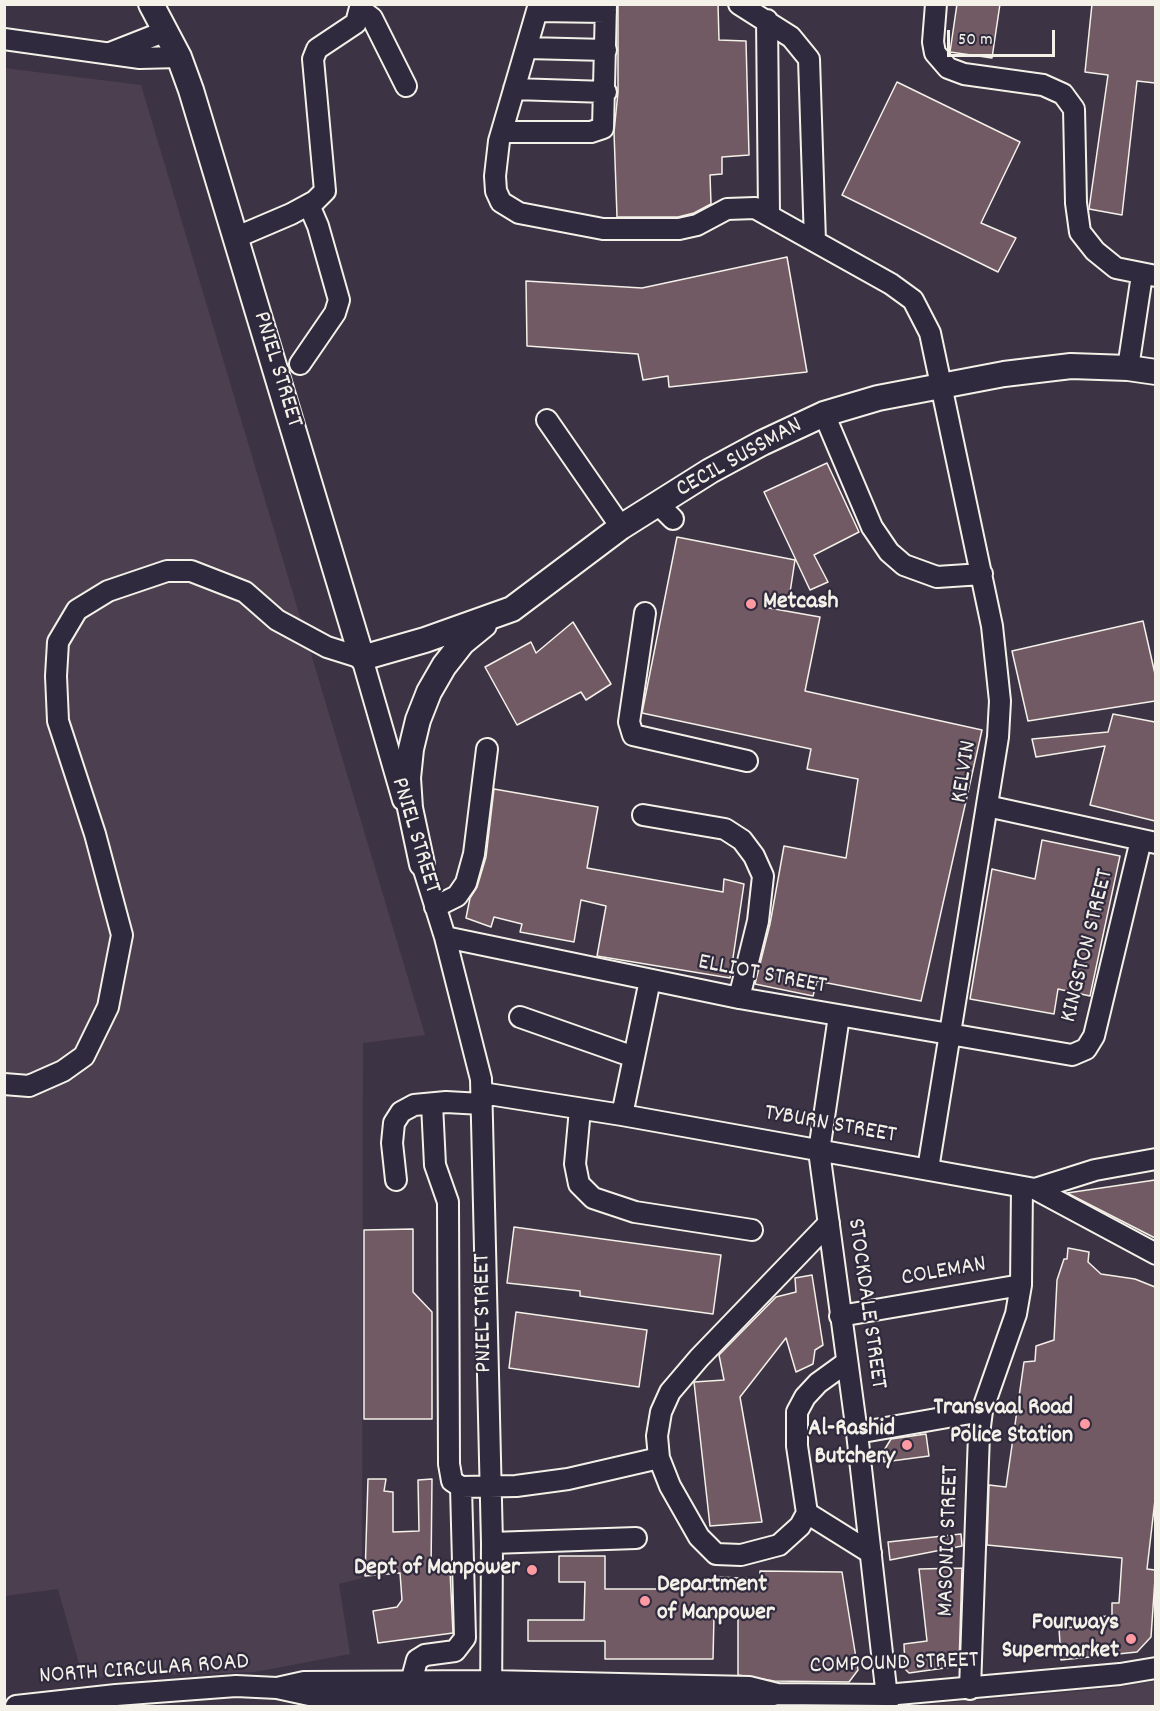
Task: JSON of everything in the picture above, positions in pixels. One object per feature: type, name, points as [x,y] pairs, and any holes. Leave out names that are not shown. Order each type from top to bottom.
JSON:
[{"type":"main road","name":"PNIEL STREET","points":[[151,4],[179,57],[237,237],[362,658]]},
{"type":"main road","name":"CECIL SUSSMAN","points":[[362,658],[424,640],[512,609],[621,527],[666,512],[720,465],[824,414],[878,398],[941,385],[1071,366],[1128,368],[1155,372]]},
{"type":"main road","points":[[422,864],[410,808],[408,778],[411,748],[418,720],[434,684],[462,643],[485,624],[512,609]]},
{"type":"street","points":[[739,4],[791,37],[809,59],[815,241]]},
{"type":"street","points":[[936,4],[933,42],[935,53],[948,68],[964,74],[1043,85],[1063,94],[1074,109],[1076,203],[1080,232],[1095,251],[1116,268],[1149,275],[1128,368]]},
{"type":"street","points":[[360,7],[376,24],[406,86]]},
{"type":"street","points":[[237,237],[309,205],[321,197],[325,191],[326,182],[313,59],[317,48],[356,23],[360,7]]},
{"type":"street","points":[[538,8],[606,8],[606,92],[604,123],[601,130],[502,132],[538,8]]},
{"type":"street","points":[[767,20],[768,213]]},
{"type":"street","points":[[110,53],[166,32]]},
{"type":"street","points":[[4,39],[141,58],[179,57]]},
{"type":"street","points":[[527,48],[606,50]]},
{"type":"street","points":[[514,89],[606,92]]},
{"type":"street","name":"KELVIN","points":[[502,132],[495,176],[496,191],[501,202],[519,213],[603,229],[679,229],[697,225],[727,209],[755,208],[768,213],[891,284],[913,300],[930,333],[992,626],[1000,701],[998,737],[928,1169]]},
{"type":"street","points":[[300,364],[335,313],[339,300],[318,226],[309,205]]},
{"type":"street","points":[[824,414],[872,527],[889,552],[911,568],[937,577],[982,574]]},
{"type":"street","points":[[547,420],[621,527]]},
{"type":"street","points":[[4,1084],[29,1086],[63,1071],[84,1056],[108,1007],[122,935],[95,834],[58,721],[58,642],[77,610],[108,591],[167,571],[191,571],[245,592],[277,620],[327,647],[362,658]]},
{"type":"street","points":[[645,613],[629,722],[633,735],[747,761]]},
{"type":"street","name":"PNIEL STREET","points":[[362,658],[445,937],[475,1052],[482,1098],[484,1278],[492,1543],[491,1696]]},
{"type":"street","points":[[435,906],[457,896],[466,884],[474,854],[487,749]]},
{"type":"street","points":[[987,806],[1148,842]]},
{"type":"street","points":[[643,814],[725,829],[742,840],[754,856],[763,876],[758,921],[739,999]]},
{"type":"street","name":"KINGSTON STREET","points":[[1072,1055],[1086,1049],[1094,1036],[1148,842]]},
{"type":"street","name":"ELLIOT STREET","points":[[445,937],[739,999],[1072,1055]]},
{"type":"street","points":[[622,1115],[650,980]]},
{"type":"street","name":"STOCKDALE STREET","points":[[839,1016],[819,1150],[857,1433],[887,1701]]},
{"type":"street","points":[[520,1017],[634,1057]]},
{"type":"street","name":"TYBURN STREET","points":[[396,1180],[392,1143],[394,1123],[401,1112],[414,1105],[482,1098],[622,1115],[1028,1188],[1155,1254]]},
{"type":"street","points":[[432,1104],[435,1165],[448,1202],[449,1464],[452,1481],[461,1487],[490,1487],[568,1479],[659,1458]]},
{"type":"street","points":[[580,1109],[575,1164],[579,1184],[593,1198],[634,1212],[752,1230]]},
{"type":"street","points":[[1028,1188],[1095,1170],[1155,1159]]},
{"type":"street","name":"MASONIC STREET","points":[[970,1689],[982,1411],[1016,1314],[1021,1285],[1028,1188]]},
{"type":"street","points":[[829,1223],[699,1358],[670,1392],[661,1412],[657,1436],[659,1458],[670,1486],[699,1537],[716,1554],[741,1555],[779,1545],[800,1526],[807,1513],[797,1446],[797,1413],[805,1397],[818,1383],[847,1362]]},
{"type":"street","name":"COLEMAN","points":[[840,1316],[1021,1285]]},
{"type":"street","points":[[857,1433],[982,1411]]},
{"type":"street","points":[[427,1707],[409,1691],[417,1660],[425,1655],[455,1651],[465,1638],[461,1487]]},
{"type":"street","points":[[807,1513],[871,1553]]},
{"type":"street","points":[[492,1543],[636,1538]]},
{"type":"street","name":"COMPOUND STREET","points":[[491,1696],[749,1687],[777,1694],[887,1701],[1155,1668]]},
{"type":"street","name":"NORTH CIRCULAR ROAD","points":[[16,1707],[207,1688],[277,1688],[304,1682],[491,1696]]},
{"type":"street","name":"COMPOUND STREET","points":[[491,1696],[609,1701],[750,1702],[777,1694]]},
{"type":"street","points":[[586,1707],[609,1701]]},
{"type":"shaded area","points":[[4,68],[141,85],[425,1035],[363,1043],[362,1578],[339,1584],[350,1654],[255,1672],[83,1678],[58,1589],[5,1596]]},
{"type":"shaded area","points":[[1155,1681],[1155,1706],[913,1706],[1114,1688]]},
{"type":"building","points":[[718,4],[719,40],[746,41],[749,155],[722,157],[722,174],[710,175],[711,204],[694,213],[678,217],[617,217],[614,132],[618,92],[618,5]]},
{"type":"building","points":[[957,4],[1000,4],[992,58],[950,52]]},
{"type":"building","points":[[1092,4],[1155,4],[1155,83],[1137,81],[1122,215],[1089,209],[1108,75],[1085,72]]},
{"type":"building","points":[[897,82],[1020,142],[981,223],[1016,238],[998,272],[842,195]]},
{"type":"building","points":[[787,257],[807,372],[669,387],[668,376],[643,380],[638,354],[527,346],[526,281],[642,288]]},
{"type":"building","points":[[827,463],[859,532],[814,555],[828,582],[810,590],[764,492]]},
{"type":"building","points":[[677,537],[795,560],[789,599],[769,608],[820,617],[805,691],[982,730],[921,1001],[817,981],[813,996],[755,984],[770,924],[784,846],[846,858],[858,779],[807,769],[811,749],[642,713]]},
{"type":"building","points":[[1143,621],[1155,674],[1155,701],[1028,721],[1012,651]]},
{"type":"building","points":[[573,622],[611,684],[586,700],[581,692],[517,725],[485,667],[531,642],[536,653]]},
{"type":"building","points":[[1113,714],[1155,722],[1155,821],[1090,805],[1105,746],[1036,757],[1032,739],[1108,732]]},
{"type":"building","points":[[494,789],[598,807],[587,868],[723,892],[724,879],[744,884],[730,978],[597,956],[606,906],[581,900],[574,942],[520,932],[522,924],[494,917],[491,927],[466,918],[470,898],[477,887],[486,857]]},
{"type":"building","points":[[1042,840],[1120,856],[1090,996],[1058,989],[1054,1014],[970,999],[992,869],[1035,879]]},
{"type":"building","points":[[1155,1180],[1155,1238],[1067,1193]]},
{"type":"building","points":[[514,1227],[721,1255],[713,1314],[580,1296],[580,1291],[507,1283]]},
{"type":"building","points":[[413,1229],[413,1292],[432,1312],[432,1419],[364,1419],[364,1230]]},
{"type":"building","name":"Transvaal Road Police Station","points":[[1068,1248],[1089,1252],[1088,1262],[1101,1274],[1135,1279],[1155,1287],[1155,1500],[1147,1569],[1155,1570],[1155,1579],[1151,1637],[1137,1652],[1061,1660],[1059,1628],[1090,1626],[1089,1617],[1112,1616],[1112,1603],[1119,1603],[1122,1558],[987,1545],[989,1485],[1006,1487],[1024,1362],[1035,1361],[1036,1346],[1054,1340],[1057,1280],[1064,1259],[1067,1259]]},
{"type":"building","points":[[812,1275],[823,1345],[815,1350],[813,1364],[796,1372],[786,1338],[740,1397],[762,1522],[710,1526],[694,1382],[724,1380],[719,1355],[776,1297],[796,1292],[795,1278]]},
{"type":"building","points":[[516,1312],[647,1330],[639,1387],[509,1368]]},
{"type":"building","name":"Al-Rashid Butchery","points":[[926,1434],[929,1456],[884,1462],[883,1452],[891,1439]]},
{"type":"building","points":[[368,1479],[386,1479],[384,1491],[393,1492],[393,1532],[419,1531],[418,1480],[432,1479],[431,1571],[450,1571],[453,1633],[378,1643],[373,1611],[397,1607],[402,1600],[400,1573],[365,1576]]},
{"type":"building","points":[[961,1534],[962,1546],[890,1560],[888,1542]]},
{"type":"building","points":[[559,1556],[605,1556],[605,1589],[718,1589],[718,1577],[760,1579],[760,1571],[842,1572],[858,1670],[849,1682],[774,1681],[738,1675],[738,1615],[714,1616],[713,1659],[605,1659],[605,1641],[528,1641],[528,1620],[584,1620],[585,1582],[559,1582]]},
{"type":"building","points":[[962,1568],[959,1666],[909,1673],[905,1669],[904,1644],[927,1641],[919,1569]]},
{"type":"place","name":"Metcash","points":[[751,604]]},
{"type":"place","name":"Transvaal Road Police Station","points":[[1085,1424]]},
{"type":"place","name":"Al-Rashid Butchery","points":[[907,1445]]},
{"type":"place","name":"Dept of Manpower","points":[[532,1570]]},
{"type":"place","name":"Department of Manpower","points":[[645,1601]]},
{"type":"place","name":"Fourways Supermarket","points":[[1131,1639]]}]
